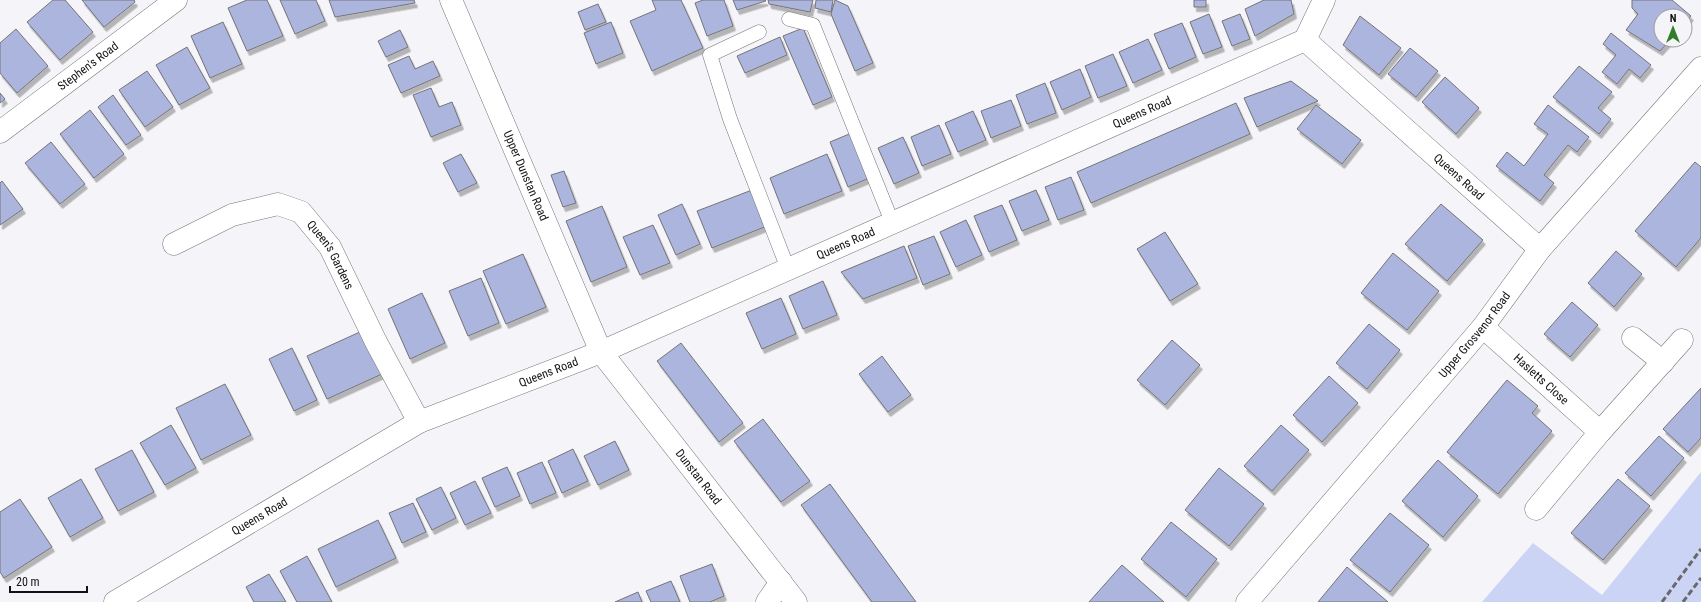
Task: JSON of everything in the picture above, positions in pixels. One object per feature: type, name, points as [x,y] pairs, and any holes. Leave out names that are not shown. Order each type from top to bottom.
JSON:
[{"type":"street","name":"Stephen's Road","points":[[0,132],[176,0]]},
{"type":"street","name":"Upper Dunstan Road","points":[[450,0],[601,352]]},
{"type":"street","points":[[1305,40],[1324,0]]},
{"type":"street","name":"Queens Road","points":[[115,602],[419,422],[601,352],[1305,40],[1540,249]]},
{"type":"street","name":"Upper Grosvenor Road","points":[[1247,602],[1483,327],[1540,249],[1701,68]]},
{"type":"street","name":"Queen's Gardens","points":[[174,244],[232,215],[278,204],[301,212],[330,247],[376,342],[419,422]]},
{"type":"street","name":"Hasletts Close","points":[[1483,327],[1600,432]]},
{"type":"street","points":[[1633,338],[1662,362]]},
{"type":"street","points":[[1536,509],[1600,432],[1682,340]]},
{"type":"street","name":"Dunstan Road","points":[[601,352],[796,602]]},
{"type":"street","points":[[767,602],[781,582]]},
{"type":"lane","points":[[789,18],[813,24],[892,222]]},
{"type":"lane","points":[[759,32],[710,55],[730,119],[788,269]]},
{"type":"shaded area","points":[[1701,472],[1701,602],[1482,602],[1533,543],[1602,595]]},
{"type":"building","points":[[53,0],[65,0],[93,32],[60,60],[27,22]]},
{"type":"building","points":[[82,0],[134,0],[135,2],[104,27]]},
{"type":"building","points":[[247,0],[267,0],[283,36],[247,51],[228,8]]},
{"type":"building","points":[[280,0],[316,0],[325,21],[295,34]]},
{"type":"building","points":[[329,0],[414,0],[415,3],[335,17]]},
{"type":"building","points":[[652,0],[681,0],[703,48],[652,71],[630,21],[656,10]]},
{"type":"building","points":[[703,0],[724,0],[733,26],[707,36],[695,3]]},
{"type":"building","points":[[733,0],[765,0],[766,1],[737,10]]},
{"type":"building","points":[[768,0],[813,0],[810,12],[769,4]]},
{"type":"building","points":[[816,0],[833,0],[831,12],[815,8]]},
{"type":"building","points":[[835,0],[848,6],[873,63],[855,71],[831,14]]},
{"type":"building","points":[[1194,0],[1206,0],[1206,7],[1194,7]]},
{"type":"building","points":[[1264,0],[1291,0],[1294,14],[1255,36],[1245,9]]},
{"type":"building","points":[[1632,0],[1672,0],[1682,8],[1653,8],[1653,47],[1626,30],[1638,14],[1632,8]]},
{"type":"building","points":[[598,4],[606,22],[585,30],[578,12]]},
{"type":"building","points":[[1209,14],[1222,47],[1203,54],[1190,22]]},
{"type":"building","points":[[1240,14],[1250,39],[1232,46],[1222,21]]},
{"type":"building","points":[[1360,16],[1401,48],[1379,75],[1343,45]]},
{"type":"building","points":[[223,22],[242,64],[210,78],[191,36]]},
{"type":"building","points":[[611,22],[623,53],[596,64],[584,33]]},
{"type":"building","points":[[1182,23],[1196,57],[1169,69],[1154,34]]},
{"type":"building","points":[[803,28],[832,97],[813,105],[783,36]]},
{"type":"building","points":[[16,29],[48,66],[17,93],[0,73],[0,43]]},
{"type":"building","points":[[400,30],[408,47],[386,57],[378,41]]},
{"type":"building","points":[[1611,33],[1651,65],[1640,78],[1629,69],[1617,84],[1602,72],[1616,55],[1603,44]]},
{"type":"building","points":[[780,37],[787,55],[745,73],[737,56]]},
{"type":"building","points":[[1148,39],[1162,70],[1133,83],[1119,52]]},
{"type":"building","points":[[187,47],[210,88],[179,105],[156,65]]},
{"type":"building","points":[[1410,48],[1438,71],[1416,97],[1388,74]]},
{"type":"building","points":[[1655,48],[1663,48],[1660,51]]},
{"type":"building","points":[[1113,54],[1127,86],[1098,98],[1085,66]]},
{"type":"building","points":[[409,56],[415,69],[433,61],[440,76],[401,93],[388,65]]},
{"type":"building","points":[[1579,66],[1612,92],[1598,108],[1611,119],[1599,134],[1553,97]]},
{"type":"building","points":[[1080,69],[1091,97],[1062,110],[1050,82]]},
{"type":"building","points":[[147,71],[173,107],[145,127],[119,90]]},
{"type":"building","points":[[1445,77],[1479,108],[1456,134],[1422,102]]},
{"type":"building","points":[[1291,81],[1318,101],[1257,127],[1244,98]]},
{"type":"building","points":[[1045,83],[1056,113],[1027,124],[1016,95]]},
{"type":"building","points":[[431,88],[439,107],[452,102],[461,125],[431,137],[413,95]]},
{"type":"building","points":[[0,93],[5,99],[0,103]]},
{"type":"building","points":[[113,95],[141,135],[126,145],[98,107]]},
{"type":"building","points":[[1011,100],[1021,126],[991,138],[981,111]]},
{"type":"building","points":[[1236,103],[1250,134],[1091,203],[1077,172]]},
{"type":"building","points":[[1316,105],[1361,140],[1342,164],[1297,129]]},
{"type":"building","points":[[1548,105],[1589,137],[1577,152],[1568,145],[1544,175],[1554,183],[1540,201],[1496,166],[1507,152],[1524,166],[1548,134],[1534,124]]},
{"type":"building","points":[[90,110],[124,154],[94,178],[60,134]]},
{"type":"building","points":[[973,111],[986,140],[958,152],[945,123]]},
{"type":"building","points":[[939,125],[951,154],[922,166],[911,137]]},
{"type":"building","points":[[854,132],[872,177],[848,187],[830,142]]},
{"type":"building","points":[[903,137],[919,173],[894,184],[878,148]]},
{"type":"building","points":[[51,142],[85,184],[60,204],[25,163]]},
{"type":"building","points":[[461,154],[477,183],[458,192],[443,163]]},
{"type":"building","points":[[827,154],[842,191],[784,214],[770,178]]},
{"type":"building","points":[[1695,162],[1701,167],[1701,238],[1676,267],[1635,231]]},
{"type":"building","points":[[564,171],[576,203],[563,207],[551,175]]},
{"type":"building","points":[[1071,177],[1084,210],[1058,220],[1045,187]]},
{"type":"building","points":[[2,181],[23,209],[0,225],[0,183]]},
{"type":"building","points":[[752,190],[767,226],[712,248],[697,211]]},
{"type":"building","points":[[1036,190],[1049,220],[1022,231],[1009,201]]},
{"type":"building","points":[[682,204],[700,244],[676,255],[658,215]]},
{"type":"building","points":[[1441,204],[1483,240],[1447,281],[1405,244]]},
{"type":"building","points":[[1002,205],[1017,240],[989,252],[974,216]]},
{"type":"building","points":[[602,206],[627,267],[591,282],[566,221]]},
{"type":"building","points":[[966,220],[982,255],[956,267],[940,232]]},
{"type":"building","points":[[653,225],[670,263],[640,275],[623,237]]},
{"type":"building","points":[[1165,232],[1198,284],[1170,301],[1137,249]]},
{"type":"building","points":[[934,236],[950,274],[923,285],[908,246]]},
{"type":"building","points":[[904,246],[917,278],[863,299],[841,272]]},
{"type":"building","points":[[1616,251],[1642,274],[1614,307],[1588,283]]},
{"type":"building","points":[[1393,253],[1439,291],[1407,330],[1361,293]]},
{"type":"building","points":[[523,254],[546,307],[506,324],[483,271]]},
{"type":"building","points":[[481,278],[499,323],[468,336],[449,291]]},
{"type":"building","points":[[823,281],[837,315],[803,329],[789,296]]},
{"type":"building","points":[[422,293],[445,343],[410,359],[388,309]]},
{"type":"building","points":[[781,298],[796,334],[762,349],[746,313]]},
{"type":"building","points":[[1572,302],[1598,325],[1570,357],[1544,334]]},
{"type":"building","points":[[1369,324],[1400,350],[1367,389],[1336,363]]},
{"type":"building","points":[[362,331],[382,374],[327,399],[307,356]]},
{"type":"building","points":[[1172,340],[1200,365],[1165,405],[1137,380]]},
{"type":"building","points":[[681,343],[743,423],[719,442],[657,361]]},
{"type":"building","points":[[292,348],[317,400],[294,411],[269,359]]},
{"type":"building","points":[[882,356],[911,395],[888,412],[859,374]]},
{"type":"building","points":[[1329,376],[1358,403],[1322,442],[1293,415]]},
{"type":"building","points":[[1507,380],[1538,406],[1532,413],[1552,431],[1498,494],[1447,452]]},
{"type":"building","points":[[225,384],[251,435],[201,460],[176,408]]},
{"type":"building","points":[[1701,388],[1701,438],[1688,452],[1663,429]]},
{"type":"building","points":[[763,419],[810,481],[781,502],[734,441]]},
{"type":"building","points":[[171,425],[196,468],[165,485],[140,443]]},
{"type":"building","points":[[1281,425],[1309,450],[1272,491],[1244,466]]},
{"type":"building","points":[[1659,436],[1684,458],[1651,496],[1625,473]]},
{"type":"building","points":[[615,441],[629,470],[598,485],[584,456]]},
{"type":"building","points":[[573,449],[588,481],[562,493],[548,461]]},
{"type":"building","points":[[132,450],[154,492],[118,511],[95,469]]},
{"type":"building","points":[[1438,460],[1478,496],[1443,537],[1402,501]]},
{"type":"building","points":[[542,462],[556,493],[530,504],[517,473]]},
{"type":"building","points":[[507,467],[520,496],[495,507],[482,478]]},
{"type":"building","points":[[1219,468],[1264,504],[1229,546],[1185,510]]},
{"type":"building","points":[[81,479],[103,518],[70,537],[48,498]]},
{"type":"building","points":[[1618,479],[1650,506],[1603,560],[1571,533]]},
{"type":"building","points":[[475,481],[491,513],[465,525],[450,493]]},
{"type":"building","points":[[830,484],[916,602],[872,602],[801,505]]},
{"type":"building","points":[[441,487],[456,518],[432,530],[416,499]]},
{"type":"building","points":[[20,499],[52,547],[4,578],[0,572],[0,512]]},
{"type":"building","points":[[413,503],[426,532],[402,543],[389,513]]},
{"type":"building","points":[[1390,513],[1429,545],[1390,592],[1350,560]]},
{"type":"building","points":[[378,520],[396,558],[336,587],[318,549]]},
{"type":"building","points":[[1171,522],[1217,559],[1186,597],[1141,559]]},
{"type":"building","points":[[307,556],[332,602],[297,602],[280,571]]},
{"type":"building","points":[[712,564],[724,596],[710,602],[690,602],[680,576]]},
{"type":"building","points":[[1122,565],[1164,602],[1089,602]]},
{"type":"building","points":[[1347,567],[1388,602],[1318,602]]},
{"type":"building","points":[[269,574],[286,602],[254,602],[246,587]]},
{"type":"building","points":[[671,581],[680,602],[651,602],[646,591]]},
{"type":"building","points":[[638,592],[642,602],[615,602]]},
{"type":"railway","points":[[1662,602],[1701,549]]},
{"type":"railway","points":[[1683,602],[1701,578]]}]
